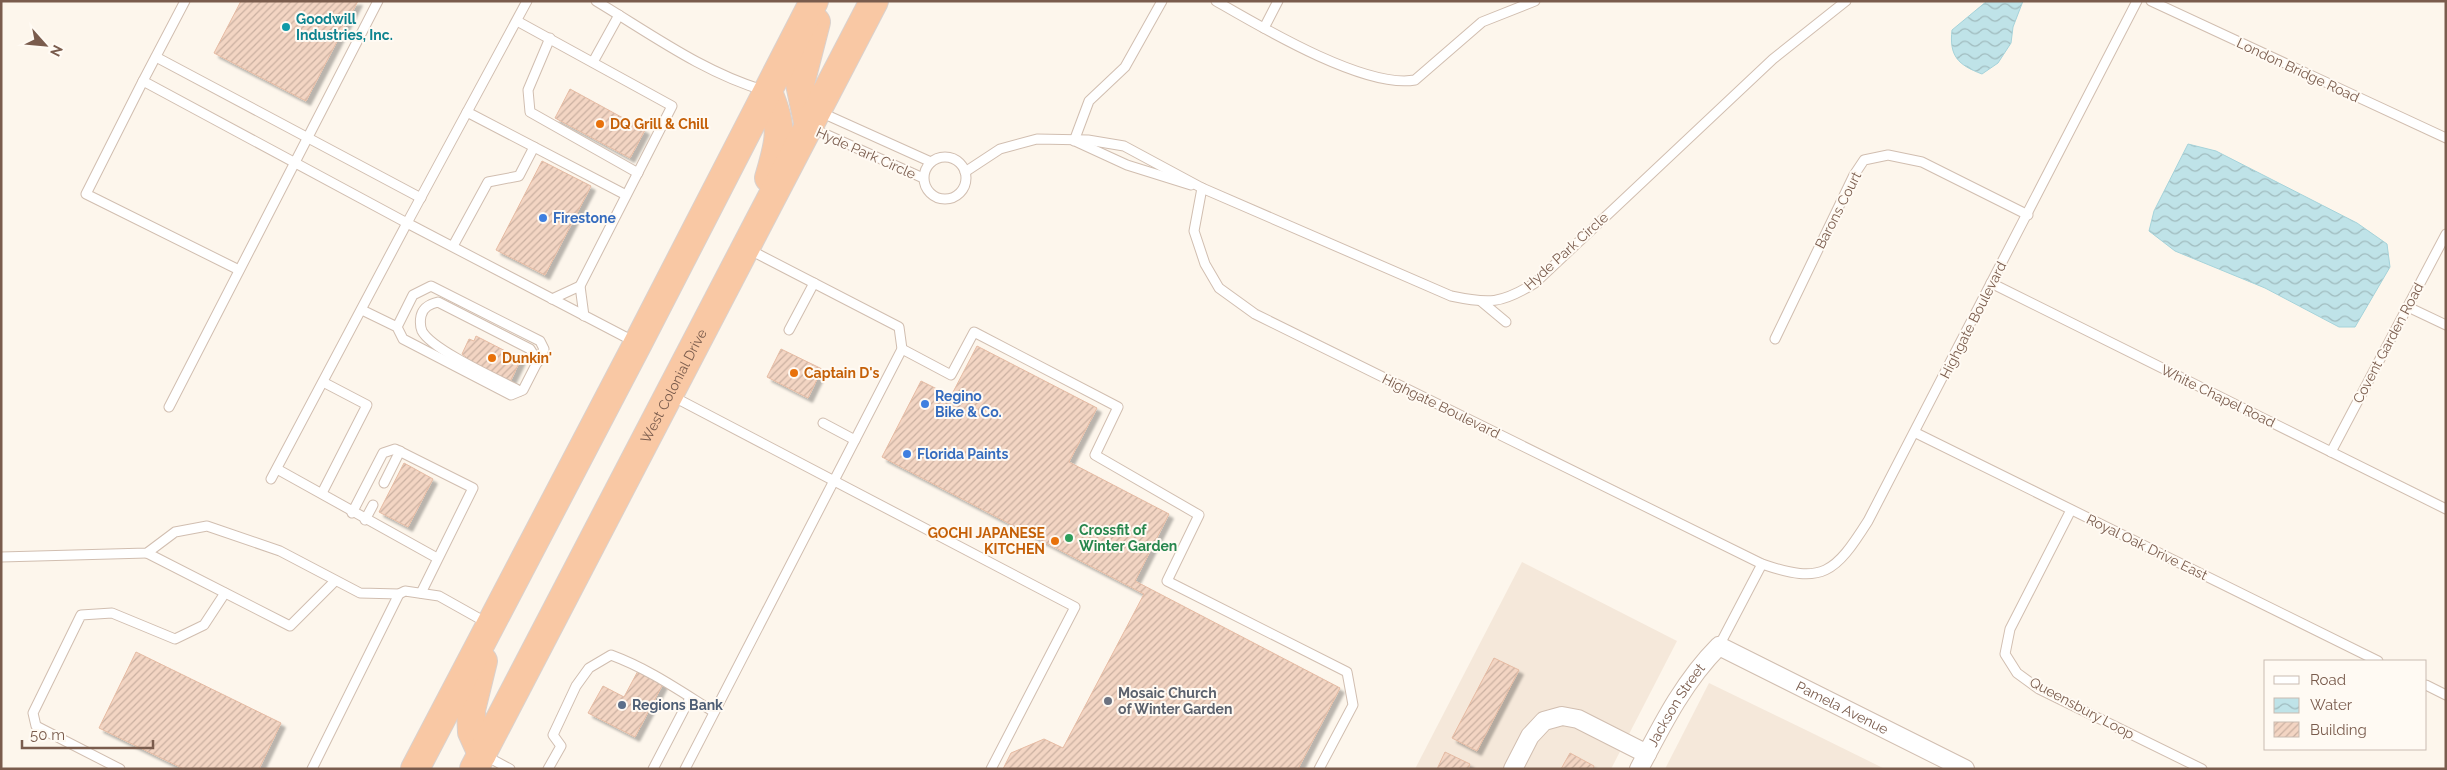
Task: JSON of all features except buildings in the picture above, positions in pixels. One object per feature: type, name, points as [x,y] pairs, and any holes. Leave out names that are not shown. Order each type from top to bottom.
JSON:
[{"type":"highway","points":[[415,769],[492,625],[814,1]]},
{"type":"highway","points":[[813,119],[800,84],[821,1]]},
{"type":"highway","name":"West Colonial Drive","points":[[478,761],[874,1]]},
{"type":"highway","points":[[748,244],[780,142],[779,117],[768,92]]},
{"type":"highway","points":[[478,761],[472,732],[471,710],[492,625]]},
{"type":"street","name":"Jackson Street","points":[[1643,761],[1669,711],[1695,672],[1720,646]]},
{"type":"street","name":"Pamela Avenue","points":[[1720,646],[1965,769]]},
{"type":"street","points":[[1514,769],[1530,736],[1544,722],[1562,716],[1578,719],[1643,761]]},
{"type":"lane","points":[[185,1],[86,194],[239,270]]},
{"type":"lane","points":[[169,407],[293,162],[378,1]]},
{"type":"lane","points":[[271,480],[407,223],[528,1]]},
{"type":"lane","points":[[596,1],[697,63],[745,85],[768,92]]},
{"type":"lane","points":[[1074,141],[1089,101],[1125,67],[1162,1]]},
{"type":"lane","points":[[1216,1],[1264,28],[1334,63],[1402,82],[1415,80],[1482,22],[1535,1]]},
{"type":"lane","points":[[1264,28],[1278,1]]},
{"type":"lane","name":"Hyde Park Circle","points":[[965,172],[1000,149],[1037,139],[1088,140],[1124,146],[1202,188],[1451,296],[1482,302],[1512,297],[1535,282],[1773,60],[1846,1]]},
{"type":"lane","name":"Highgate Boulevard","points":[[1202,188],[1194,231],[1205,264],[1219,288],[1255,314],[1762,564],[1789,573],[1807,575],[1821,572],[1848,553],[1868,521],[1916,433],[1991,283],[2028,215],[2137,1]]},
{"type":"lane","name":"London Bridge Road","points":[[2151,1],[2446,138]]},
{"type":"lane","points":[[592,62],[619,15]]},
{"type":"lane","points":[[517,20],[672,106],[580,286],[584,316]]},
{"type":"lane","points":[[550,38],[528,90],[530,112],[638,173]]},
{"type":"lane","points":[[156,57],[421,198]]},
{"type":"lane","points":[[143,81],[407,223],[638,343]]},
{"type":"lane","points":[[468,112],[626,195]]},
{"type":"lane","name":"Hyde Park Circle","points":[[813,119],[931,162]]},
{"type":"lane","name":"Hyde Park Circle","points":[[813,119],[923,178]]},
{"type":"lane","name":"Hyde Park Circle","points":[[1074,141],[1127,165],[1202,188]]},
{"type":"lane","points":[[452,246],[488,182],[519,176],[534,147]]},
{"type":"lane","name":"Barons Court","points":[[1775,339],[1854,175],[1864,160],[1888,155],[1922,162],[2028,215]]},
{"type":"lane","points":[[950,158],[962,166],[965,172],[966,180],[960,192],[947,199],[934,196],[924,185],[923,178],[926,169],[931,162],[937,159],[950,158]]},
{"type":"lane","name":"Covent Garden Road","points":[[2331,452],[2446,234]]},
{"type":"lane","points":[[685,769],[902,349],[899,326],[814,283],[748,244]]},
{"type":"lane","points":[[789,330],[814,283]]},
{"type":"lane","name":"White Chapel Road","points":[[1991,283],[2446,509]]},
{"type":"lane","points":[[362,310],[397,327],[403,339],[511,395],[520,391],[544,349],[540,341],[431,286],[413,295],[397,327]]},
{"type":"lane","points":[[552,299],[580,286]]},
{"type":"lane","points":[[520,391],[430,340],[422,331],[420,321],[422,312],[428,305],[438,302],[530,349],[538,362]]},
{"type":"lane","points":[[1482,302],[1506,322]]},
{"type":"lane","points":[[2408,306],[2446,326]]},
{"type":"lane","points":[[902,349],[951,375],[974,332],[1118,407],[1095,455],[1198,515],[1167,581],[1346,672],[1353,705],[1319,769]]},
{"type":"lane","points":[[322,493],[367,406],[323,382]]},
{"type":"lane","points":[[670,395],[1075,607],[990,769]]},
{"type":"lane","points":[[823,423],[855,440]]},
{"type":"lane","name":"Royal Oak Drive East","points":[[1916,433],[2376,660]]},
{"type":"lane","points":[[352,513],[383,454],[395,450],[473,488],[421,593]]},
{"type":"lane","points":[[384,484],[400,451]]},
{"type":"lane","points":[[277,469],[322,493],[352,513],[437,558]]},
{"type":"lane","points":[[365,520],[373,505]]},
{"type":"lane","name":"Queensbury Loop","points":[[2071,510],[2010,630],[2005,654],[2017,673],[2039,689],[2202,769]]},
{"type":"lane","points":[[147,553],[175,532],[207,526],[280,551],[360,593],[399,594],[405,592],[439,596],[492,625]]},
{"type":"lane","points":[[1,557],[147,553],[290,626],[335,580]]},
{"type":"lane","points":[[1720,646],[1762,564]]},
{"type":"lane","points":[[120,769],[36,726],[34,713],[81,615],[112,613],[175,640],[204,625],[225,593]]},
{"type":"lane","points":[[312,769],[399,594]]},
{"type":"lane","points":[[548,769],[561,746],[553,735],[576,686],[589,668],[611,655],[631,662],[679,688],[690,698],[714,712]]},
{"type":"lane","points":[[2427,686],[2446,695]]},
{"type":"lane","points":[[654,769],[690,698]]},
{"type":"lane","points":[[478,761],[510,769]]},
{"type":"shaded area","points":[[1522,562],[1677,641],[1611,769],[1415,769]]},
{"type":"shaded area","points":[[1709,683],[1810,732],[1885,769],[1665,769]]},
{"type":"water","points":[[1987,1],[2023,1],[2013,27],[2011,43],[1998,63],[1982,74],[1961,63],[1954,53],[1951,39],[1952,30]]},
{"type":"water","points":[[2188,144],[2216,151],[2357,223],[2387,244],[2390,267],[2355,327],[2339,327],[2265,288],[2175,251],[2149,231],[2154,211]]},
{"type":"place","name":"Goodwill Industries, Inc.","points":[[286,27]]},
{"type":"place","name":"DQ Grill & Chill","points":[[600,124]]},
{"type":"place","name":"Firestone","points":[[543,218]]},
{"type":"place","name":"Dunkin'","points":[[492,358]]},
{"type":"place","name":"Captain D's","points":[[794,373]]},
{"type":"place","name":"Regino Bike & Co.","points":[[925,404]]},
{"type":"place","name":"Florida Paints","points":[[907,454]]},
{"type":"place","name":"Crossfit of Winter Garden","points":[[1069,538]]},
{"type":"place","name":"GOCHI JAPANESE KITCHEN","points":[[1055,541]]},
{"type":"place","name":"Mosaic Church of Winter Garden","points":[[1108,701]]},
{"type":"place","name":"Regions Bank","points":[[622,705]]}]
